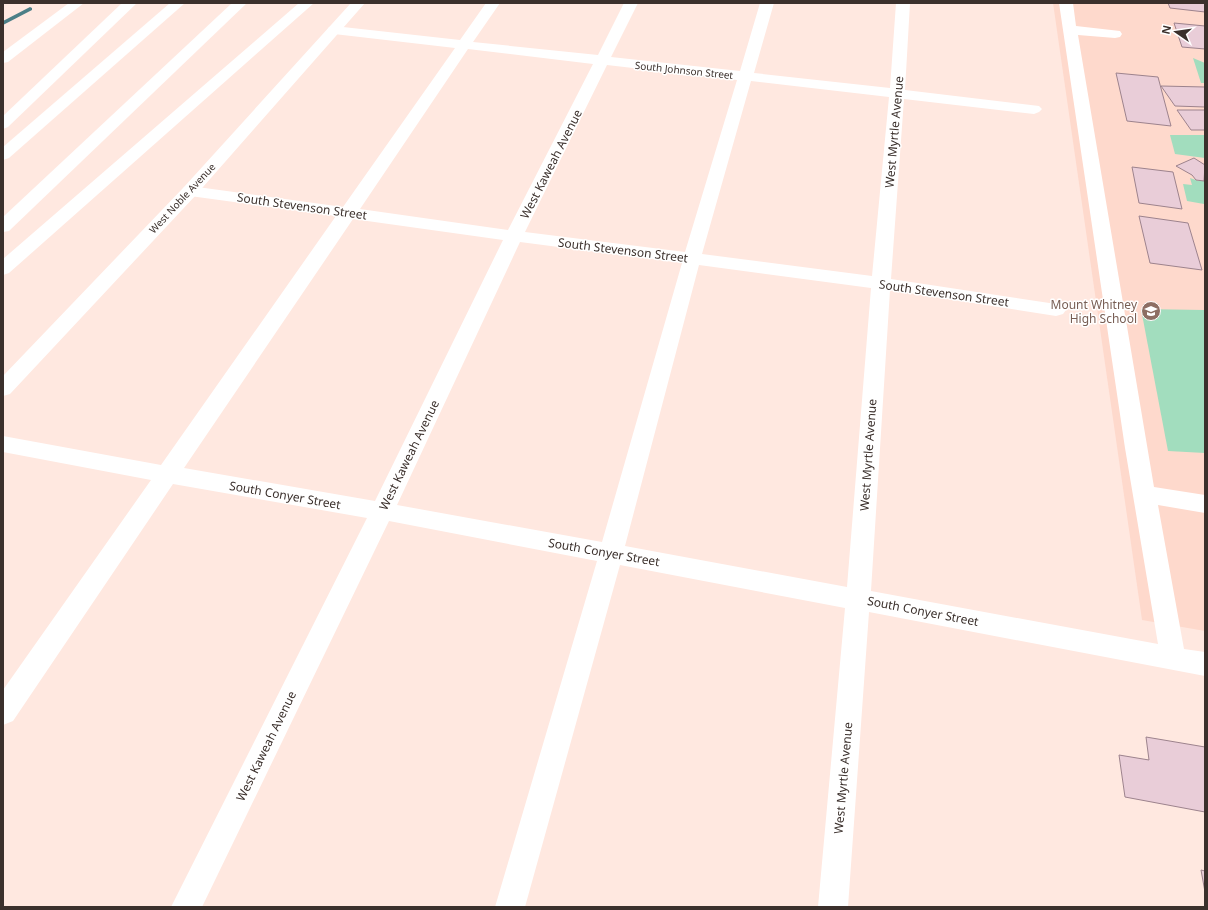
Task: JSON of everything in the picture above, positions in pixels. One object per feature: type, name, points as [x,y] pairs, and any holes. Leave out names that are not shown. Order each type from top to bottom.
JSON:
[{"type":"main road","points":[[3,59],[77,3]]},
{"type":"main road","points":[[3,124],[130,3]]},
{"type":"main road","points":[[3,155],[178,3]]},
{"type":"main road","points":[[3,227],[240,3]]},
{"type":"main road","points":[[3,269],[307,3]]},
{"type":"main road","name":"West Noble Avenue","points":[[3,389],[190,191],[358,3]]},
{"type":"main road","points":[[3,712],[166,474],[493,3]]},
{"type":"main road","name":"West Kaweah Avenue","points":[[186,907],[382,511],[514,236],[631,3]]},
{"type":"main road","points":[[510,907],[611,554],[692,259],[768,3]]},
{"type":"main road","name":"West Myrtle Avenue","points":[[833,907],[858,599],[880,283],[898,93],[904,3]]},
{"type":"main road","points":[[1066,3],[1144,494],[1173,658]]},
{"type":"main road","name":"South Johnson Street","points":[[334,30],[1034,109]]},
{"type":"main road","points":[[1071,30],[1115,34]]},
{"type":"main road","name":"South Stevenson Street","points":[[190,191],[514,236],[880,283],[1056,310]]},
{"type":"main road","name":"South Conyer Street","points":[[3,444],[382,511],[1205,664]]},
{"type":"main road","points":[[1144,494],[1205,504]]},
{"type":"shaded area","name":"Mount Whitney High School","points":[[1053,3],[1205,3],[1205,631],[1142,620]]},
{"type":"green space","points":[[1193,58],[1205,63],[1205,83],[1201,83]]},
{"type":"green space","points":[[1170,135],[1205,135],[1205,158],[1175,154]]},
{"type":"green space","points":[[1190,178],[1199,181],[1205,180],[1205,205],[1187,201],[1183,184],[1192,185]]},
{"type":"green space","points":[[1141,309],[1205,310],[1205,453],[1168,451]]},
{"type":"building","points":[[1168,3],[1205,3],[1205,12],[1170,8]]},
{"type":"building","points":[[1174,23],[1205,26],[1205,49],[1182,47]]},
{"type":"building","points":[[1116,73],[1158,77],[1171,126],[1127,121]]},
{"type":"building","points":[[1161,86],[1205,87],[1205,107],[1175,106]]},
{"type":"building","points":[[1177,110],[1205,110],[1205,130],[1191,130]]},
{"type":"building","points":[[1194,158],[1205,165],[1204,181],[1196,180],[1192,175],[1176,166]]},
{"type":"building","points":[[1132,167],[1173,172],[1182,209],[1139,203]]},
{"type":"building","points":[[1139,216],[1188,223],[1202,270],[1150,263]]},
{"type":"building","points":[[1146,737],[1205,747],[1205,812],[1125,797],[1119,755],[1149,760]]},
{"type":"building","points":[[1201,870],[1205,871],[1205,892]]},
{"type":"waterway","points":[[3,23],[30,9]]},
{"type":"place","name":"Mount Whitney High School","points":[[1151,311]]}]
